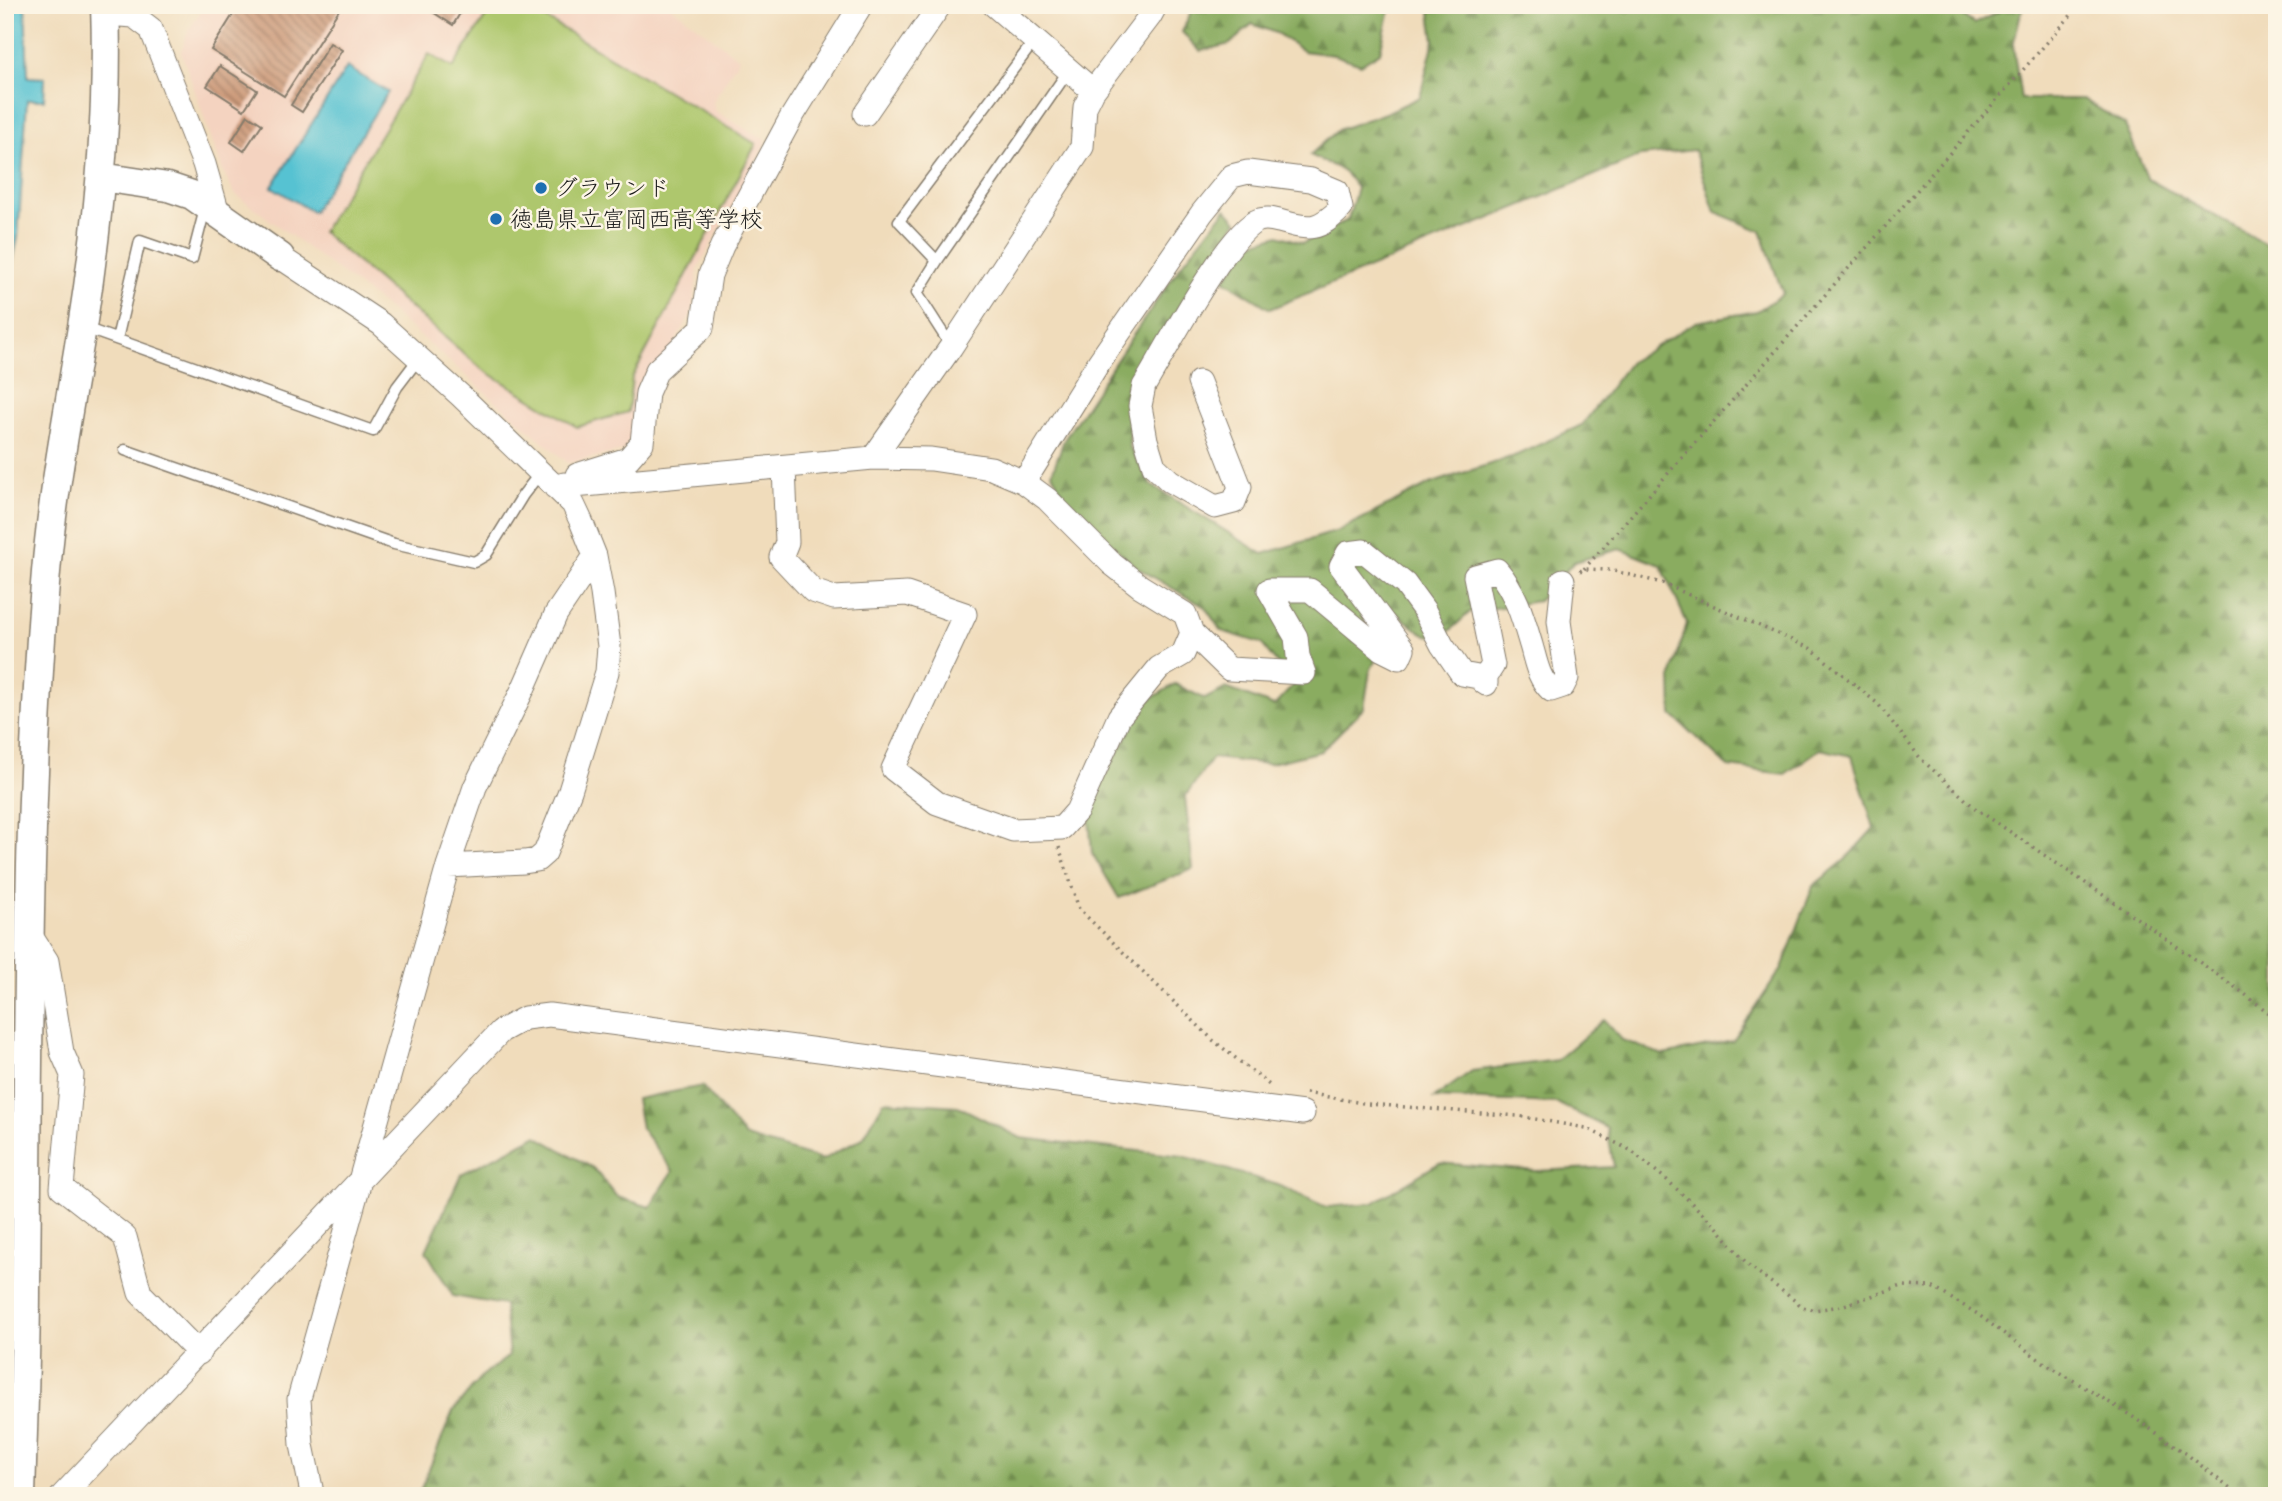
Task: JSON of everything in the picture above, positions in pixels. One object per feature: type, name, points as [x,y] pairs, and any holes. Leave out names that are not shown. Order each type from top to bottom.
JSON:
[{"type":"street","points":[[553,481],[628,459],[642,443],[647,393],[657,370],[702,328],[710,275],[722,246],[791,118],[861,5]]},
{"type":"street","points":[[865,114],[940,5]]},
{"type":"street","points":[[994,5],[1093,91]]},
{"type":"street","points":[[873,458],[951,347],[1082,148],[1085,107],[1093,91],[1156,5]]},
{"type":"street","points":[[21,1496],[29,933],[37,708],[46,568],[101,177],[105,10],[134,16],[151,29],[204,164],[212,209]]},
{"type":"street","points":[[1024,482],[1099,362],[1202,213],[1232,176],[1248,172],[1311,180],[1337,191],[1341,208],[1327,222],[1304,228],[1268,218],[1255,221],[1234,240],[1144,386],[1140,406],[1154,466],[1170,481],[1215,507],[1234,502],[1240,487],[1199,382]]},
{"type":"street","points":[[101,177],[168,187],[192,195],[381,324],[553,481],[573,504],[595,556],[609,646],[607,672],[570,791],[545,852],[537,860],[448,866]]},
{"type":"street","points":[[553,481],[574,486],[873,458],[931,459],[991,468],[1024,482],[1047,499],[1112,564],[1140,586],[1185,614],[1192,633],[1229,669],[1304,673],[1298,656],[1296,637],[1269,590],[1310,590],[1381,649],[1399,658],[1403,649],[1341,566],[1348,553],[1364,551],[1405,584],[1424,610],[1442,645],[1462,674],[1478,677],[1486,684],[1486,676],[1493,665],[1475,576],[1497,570],[1509,583],[1521,611],[1542,681],[1551,690],[1563,686],[1567,678],[1559,621],[1562,588]]},
{"type":"street","points":[[784,467],[787,542],[781,557],[813,591],[834,598],[906,594],[965,614],[893,769],[937,803],[1013,830],[1062,828],[1077,811],[1119,717],[1159,668],[1183,653],[1192,633]]},
{"type":"street","points":[[310,1496],[311,1488],[302,1446],[299,1399],[448,866],[475,788],[556,614],[595,556]]},
{"type":"street","points":[[29,933],[47,961],[62,1052],[72,1075],[62,1188],[125,1237],[140,1293],[199,1353]]},
{"type":"street","points":[[62,1496],[501,1031],[525,1018],[549,1015],[1303,1113]]},
{"type":"lane","points":[[937,261],[899,221],[1035,40]]},
{"type":"lane","points":[[951,347],[917,293],[1069,70]]},
{"type":"lane","points":[[117,339],[140,241],[192,259],[212,209]]},
{"type":"lane","points":[[82,327],[373,432],[397,387],[419,358]]},
{"type":"lane","points":[[125,450],[394,544],[474,562],[486,555],[523,495],[553,481]]},
{"type":"path","points":[[1562,588],[1584,569],[2080,5]]},
{"type":"path","points":[[1562,588],[1584,569],[1610,570],[1662,583],[1812,649],[1878,704],[1920,759],[1975,808],[2115,903],[2277,1019]]},
{"type":"path","points":[[1062,828],[1059,849],[1079,909],[1214,1041],[1274,1089]]},
{"type":"path","points":[[1303,1113],[1307,1091],[1368,1104],[1518,1116],[1586,1128],[1630,1150],[1658,1172],[1716,1226],[1747,1264],[1803,1307],[1814,1310],[1841,1306],[1902,1286],[1932,1287],[1976,1313],[2040,1360],[2133,1417],[2188,1455],[2239,1496]]},
{"type":"shaded area","name":"グラウンド","points":[[205,5],[669,5],[739,58],[713,102],[715,111],[767,141],[698,268],[692,313],[675,342],[640,422],[623,451],[568,463],[380,302],[235,194],[223,171],[181,52],[188,31]]},
{"type":"green space","name":"グラウンド","points":[[493,5],[523,5],[756,144],[632,378],[628,412],[577,427],[482,369],[322,232],[429,54],[453,68]]},
{"type":"green space","points":[[1194,5],[1391,5],[1380,52],[1361,64],[1334,55],[1303,51],[1278,34],[1252,24],[1230,44],[1200,51],[1182,32]]},
{"type":"green space","points":[[1429,5],[1955,5],[1958,12],[1974,24],[2012,5],[2023,5],[2013,45],[2021,99],[2083,99],[2125,125],[2148,179],[2277,250],[2277,1496],[418,1496],[453,1411],[482,1376],[509,1356],[504,1305],[453,1296],[426,1251],[461,1174],[536,1136],[593,1168],[617,1197],[650,1207],[673,1171],[641,1128],[636,1099],[702,1086],[745,1137],[822,1160],[863,1138],[884,1101],[958,1106],[1021,1138],[1183,1156],[1278,1185],[1326,1207],[1373,1203],[1439,1163],[1536,1171],[1614,1167],[1607,1128],[1557,1103],[1434,1098],[1472,1071],[1557,1060],[1604,1020],[1622,1040],[1663,1055],[1733,1041],[1782,968],[1813,886],[1845,860],[1874,828],[1852,756],[1820,749],[1785,774],[1728,767],[1672,715],[1671,678],[1687,623],[1661,565],[1620,549],[1574,562],[1538,601],[1470,612],[1442,638],[1423,634],[1396,613],[1388,636],[1370,671],[1364,708],[1321,751],[1268,764],[1212,758],[1185,797],[1193,869],[1119,898],[1092,853],[1088,806],[1146,702],[1175,684],[1205,699],[1226,688],[1274,706],[1294,685],[1261,643],[1221,631],[1205,607],[1136,567],[1067,502],[1052,473],[1064,440],[1127,344],[1182,264],[1226,209],[1237,221],[1140,365],[1131,397],[1129,446],[1151,485],[1263,554],[1338,531],[1430,484],[1517,455],[1582,425],[1630,362],[1696,322],[1757,311],[1783,294],[1761,231],[1715,212],[1694,150],[1641,156],[1270,309],[1224,280],[1252,243],[1279,235],[1303,243],[1348,220],[1357,188],[1344,171],[1310,155],[1338,130],[1420,97],[1434,40]]},
{"type":"water","points":[[5,5],[25,5],[28,77],[45,78],[44,100],[27,100],[18,237],[5,300]]},
{"type":"water","points":[[347,67],[388,92],[313,212],[272,187]]},
{"type":"building","points":[[239,5],[342,5],[284,96],[211,50]]},
{"type":"building","points":[[422,5],[465,5],[453,25]]},
{"type":"building","points":[[330,43],[342,50],[302,112],[291,105]]},
{"type":"building","points":[[220,66],[257,90],[244,110],[207,86]]},
{"type":"building","points":[[248,115],[262,124],[244,151],[231,142]]},
{"type":"place","name":"グラウンド","points":[[541,188]]},
{"type":"place","name":"徳島県立富岡西高等学校","points":[[496,219]]}]
